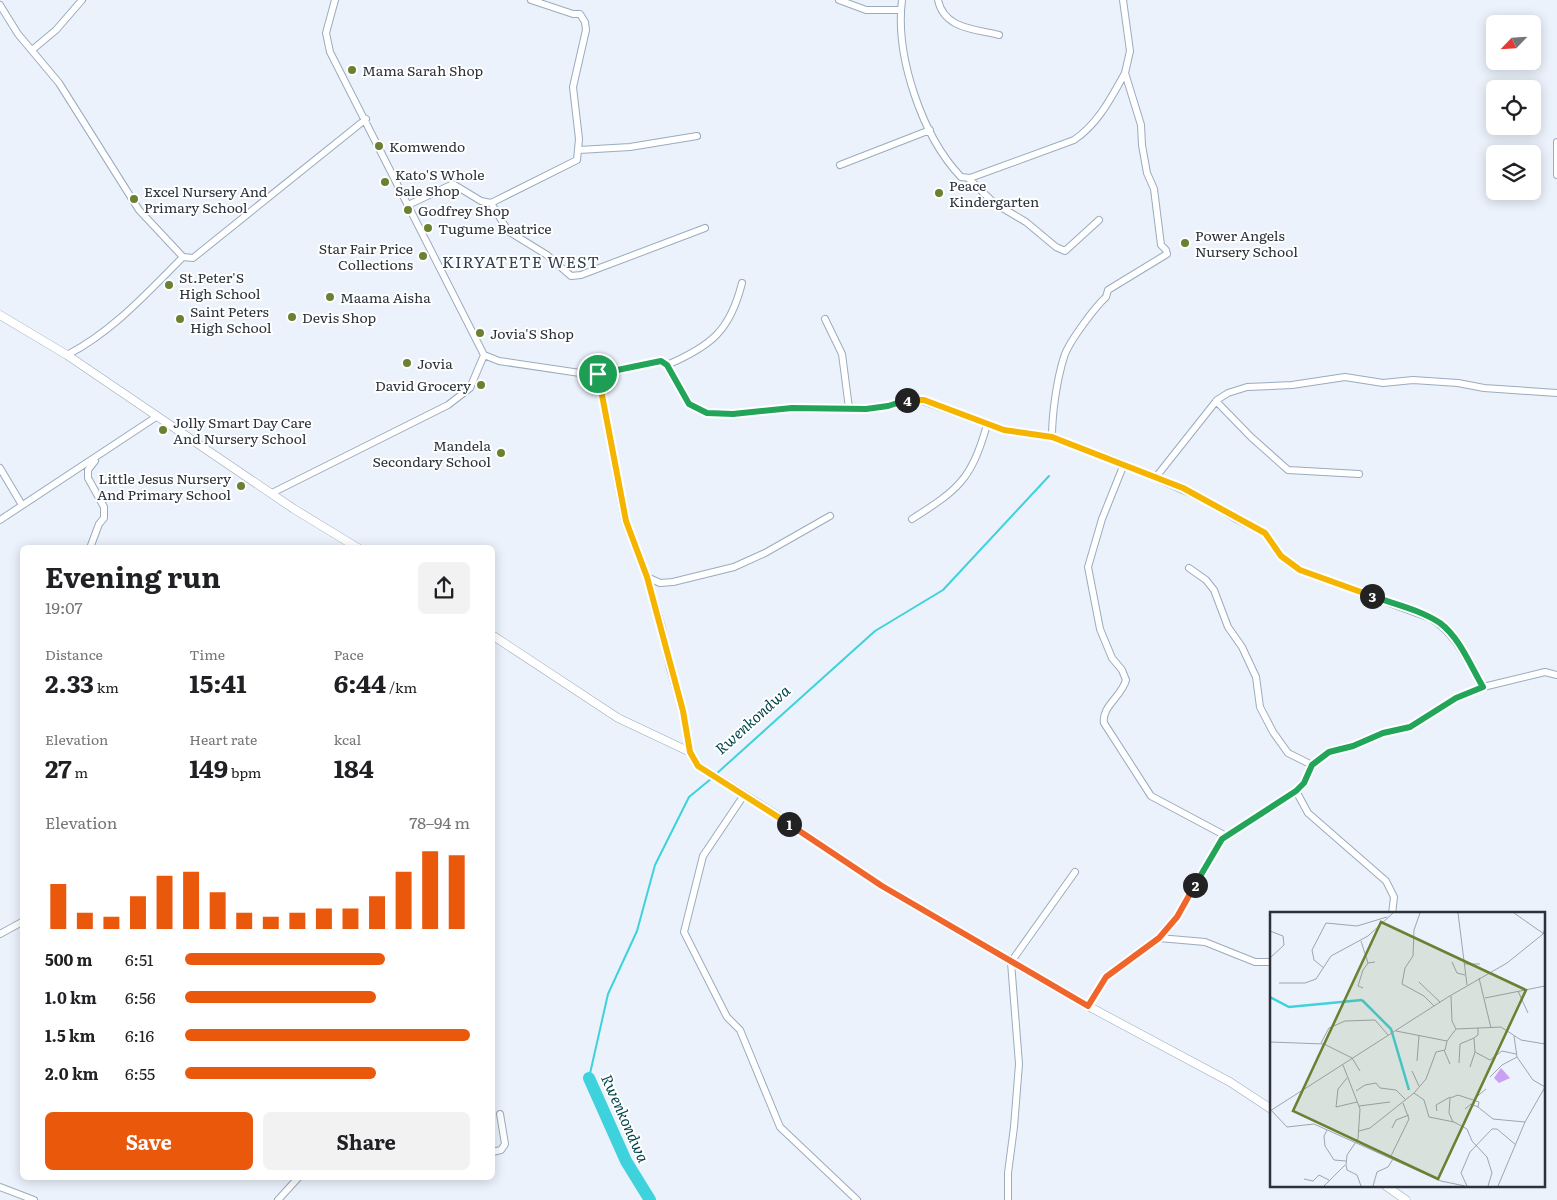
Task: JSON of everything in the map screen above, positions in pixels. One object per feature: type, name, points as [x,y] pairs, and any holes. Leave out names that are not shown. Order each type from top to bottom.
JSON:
[{"type":"street","points":[[32,50],[56,30],[82,0]]},
{"type":"street","points":[[335,0],[328,24],[328,43],[336,63],[484,355],[499,361],[589,376],[657,362],[667,365],[698,352],[714,338],[731,315],[742,283]]},
{"type":"street","points":[[408,205],[453,184],[480,201],[491,203],[578,160],[579,150],[573,87],[586,30],[585,22],[580,14],[573,14],[531,0]]},
{"type":"street","points":[[839,0],[866,10],[901,10]]},
{"type":"street","points":[[902,0],[901,35],[904,62],[930,130],[957,173],[961,177],[968,178],[1059,146],[1081,135],[1098,117],[1125,73],[1130,51],[1123,0]]},
{"type":"street","points":[[938,0],[941,11],[950,22],[999,35]]},
{"type":"street","points":[[0,5],[32,50],[59,83],[139,210],[183,258]]},
{"type":"street","points":[[1052,437],[1052,424],[1064,356],[1070,345],[1108,290],[1167,254],[1161,245],[1154,189],[1147,173],[1142,145],[1141,125],[1125,73]]},
{"type":"street","points":[[67,355],[89,344],[129,310],[183,258],[193,258],[366,119]]},
{"type":"street","points":[[840,165],[930,130]]},
{"type":"street","points":[[579,150],[630,147],[697,136]]},
{"type":"street","points":[[1557,142],[1557,175]]},
{"type":"street","points":[[968,178],[994,203],[1026,222],[1056,247],[1065,251],[1099,220]]},
{"type":"street","points":[[491,203],[508,231],[547,255],[571,276],[581,275],[705,228]]},
{"type":"street","points":[[0,315],[67,355],[294,509],[353,545]]},
{"type":"street","points":[[825,319],[842,354],[849,408]]},
{"type":"street","points":[[272,493],[455,400],[470,388],[484,355]]},
{"type":"street","points":[[667,365],[689,404],[707,413],[733,414],[792,408],[878,408],[917,399],[934,403],[1004,430],[1052,437],[1124,464],[1206,500],[1238,520],[1265,533],[1281,556],[1300,570],[1430,618],[1440,624],[1455,639],[1483,687]]},
{"type":"street","points":[[598,374],[626,521],[647,577],[683,711],[690,752],[698,766],[882,886],[1088,1006],[1230,1082],[1270,1108]]},
{"type":"street","points":[[1156,477],[1216,402],[1228,393],[1247,387],[1292,385],[1345,377],[1383,383],[1413,380],[1458,382],[1484,388],[1557,393]]},
{"type":"street","points":[[1216,402],[1288,470],[1359,474]]},
{"type":"street","points":[[0,520],[97,458],[156,417]]},
{"type":"street","points":[[912,520],[944,498],[970,472],[979,454],[987,425]]},
{"type":"street","points":[[91,545],[99,524],[104,518],[104,507],[98,499],[87,475],[97,458]]},
{"type":"street","points":[[1124,464],[1104,512],[1088,567],[1100,629],[1112,658],[1122,670],[1126,680],[1122,690],[1105,713],[1104,723],[1151,796],[1226,836]]},
{"type":"street","points":[[0,468],[22,505]]},
{"type":"street","points":[[647,577],[660,584],[734,567],[765,553],[830,516]]},
{"type":"street","points":[[1189,568],[1206,580],[1214,590],[1228,627],[1242,647],[1256,677],[1260,707],[1272,732],[1288,753],[1312,765]]},
{"type":"street","points":[[495,637],[618,718],[690,752]]},
{"type":"street","points":[[1088,1006],[1106,977],[1159,938],[1183,909],[1201,872],[1218,844],[1226,836],[1296,791],[1304,783],[1312,765],[1320,757],[1335,749],[1353,746],[1383,733],[1410,727],[1456,698],[1483,687],[1545,672],[1557,675]]},
{"type":"street","points":[[1296,791],[1308,813],[1386,881],[1394,897],[1392,912]]},
{"type":"street","points":[[744,795],[704,856],[684,932],[727,1017],[740,1030],[780,1127],[857,1200]]},
{"type":"street","points":[[1007,1199],[1019,1064],[1011,962],[1075,872]]},
{"type":"street","points":[[0,934],[20,923]]},
{"type":"street","points":[[1159,938],[1205,942],[1255,962],[1270,962]]},
{"type":"street","points":[[495,1151],[501,1150],[505,1144],[500,1114]]},
{"type":"street","points":[[278,1200],[296,1180]]},
{"type":"street","points":[[0,1187],[34,1200]]},
{"type":"street","points":[[1389,1188],[1406,1200]]},
{"type":"waterway","name":"Rwenkondwa","points":[[715,775],[875,631],[943,590],[1049,476]]},
{"type":"waterway","name":"Rwenkondwa","points":[[589,1078],[608,994],[637,931],[655,865],[689,797],[712,778]]},
{"type":"waterway","name":"Rwenkondwa","points":[[589,1078],[626,1161],[650,1200]]},
{"type":"place","name":"Mama Sarah Shop","points":[[352,70]]},
{"type":"place","name":"Komwendo","points":[[379,146]]},
{"type":"place","name":"Kato'S Whole Sale Shop","points":[[385,182]]},
{"type":"place","name":"Peace Kindergarten","points":[[939,193]]},
{"type":"place","name":"Excel Nursery And Primary School","points":[[134,199]]},
{"type":"place","name":"Godfrey Shop","points":[[408,210]]},
{"type":"place","name":"Tugume Beatrice","points":[[428,228]]},
{"type":"place","name":"Power Angels Nursery School","points":[[1185,243]]},
{"type":"place","name":"Star Fair Price Collections","points":[[423,256]]},
{"type":"place","name":"St.Peter'S High School","points":[[169,285]]},
{"type":"place","name":"Maama Aisha","points":[[330,297]]},
{"type":"place","name":"Devis Shop","points":[[292,317]]},
{"type":"place","name":"Saint Peters High School","points":[[180,319]]},
{"type":"place","name":"Jovia'S Shop","points":[[480,333]]},
{"type":"place","name":"Jovia","points":[[407,363]]},
{"type":"place","name":"David Grocery","points":[[481,385]]},
{"type":"place","name":"Jolly Smart Day Care And Nursery School","points":[[163,430]]},
{"type":"place","name":"Mandela Secondary School","points":[[501,453]]},
{"type":"place","name":"Little Jesus Nursery And Primary School","points":[[241,486]]},
{"type":"district","name":"KIRYATETE WEST","points":[[521,261]]},
{"type":"route","points":[[661,361],[671,370],[689,404],[707,413],[733,414],[792,408],[866,409],[917,399],[934,403],[1004,430],[1052,437],[1183,488],[1206,500],[1238,520],[1265,533],[1281,556],[1290,564],[1310,575],[1430,618],[1440,624],[1455,639],[1483,687],[1456,698],[1410,727],[1376,735],[1348,748],[1335,749],[1320,757],[1310,768],[1307,778],[1301,787],[1222,839],[1201,872],[1183,909],[1177,917],[1159,938],[1106,977],[1088,1006],[882,886],[775,814],[698,766],[690,752],[683,711],[670,668],[662,628],[647,577],[632,543],[626,521],[599,389],[598,374],[661,361]]}]
